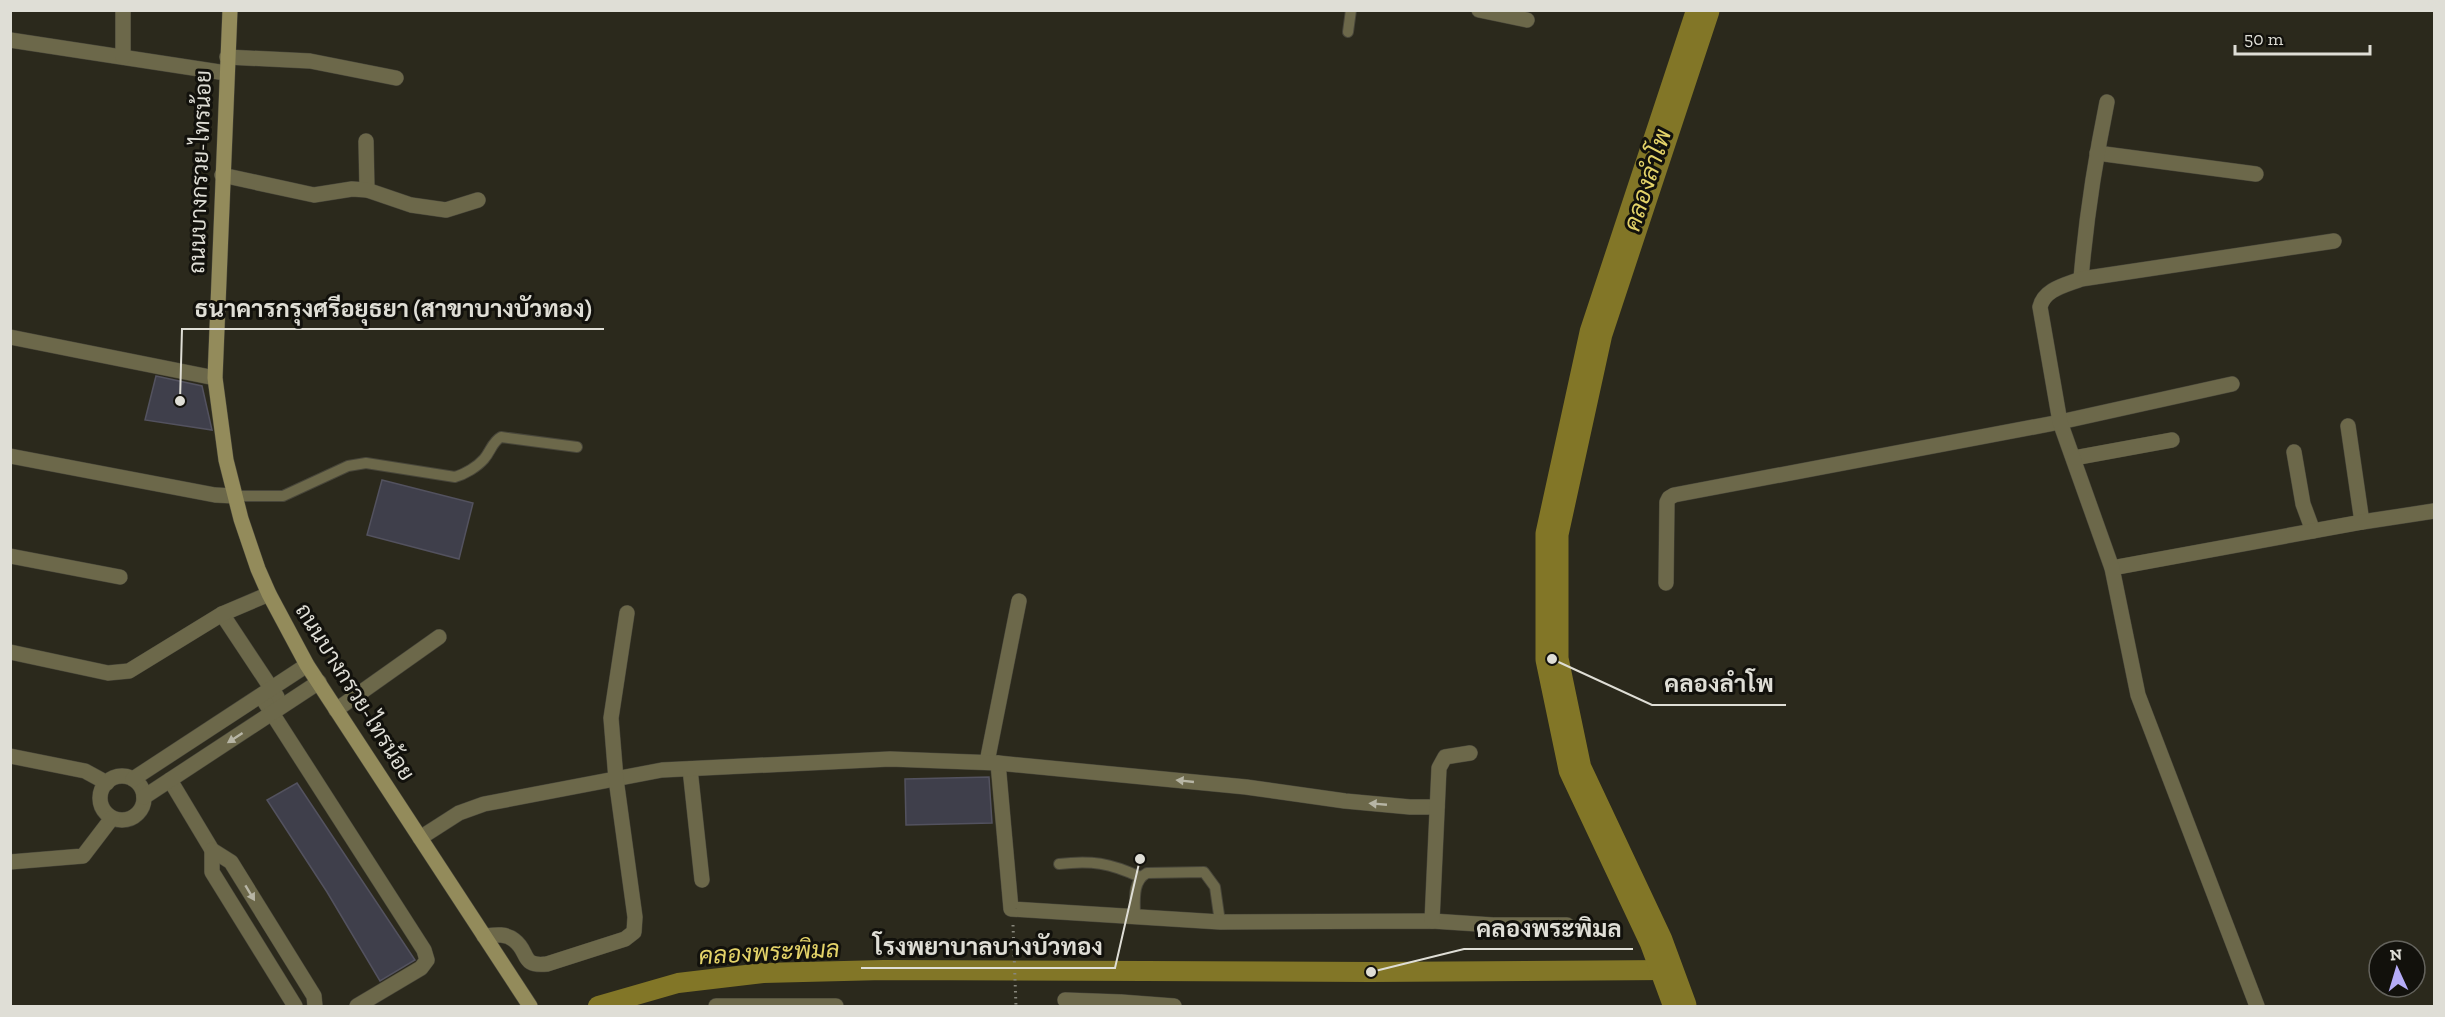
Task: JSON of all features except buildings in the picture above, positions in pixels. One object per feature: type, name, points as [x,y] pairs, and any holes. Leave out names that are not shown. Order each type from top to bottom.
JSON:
[{"type":"main road","name":"ถนนบางกรวย-ไทรน้อย","points":[[230,10],[215,378],[226,460],[235,496],[258,569],[307,665],[530,1006]]},
{"type":"street","points":[[123,10],[123,57]]},
{"type":"street","points":[[1479,10],[1527,20]]},
{"type":"street","points":[[10,39],[123,57],[226,65],[310,61],[396,78]]},
{"type":"street","points":[[2081,279],[2097,153],[2108,102]]},
{"type":"street","points":[[366,141],[367,190]]},
{"type":"street","points":[[2097,153],[2256,174]]},
{"type":"street","points":[[222,175],[315,195],[352,189],[367,190],[411,205],[446,210],[478,200]]},
{"type":"street","points":[[2257,1006],[2138,695],[2112,568],[2060,422],[2040,307],[2042,299],[2050,292],[2081,279],[2334,241]]},
{"type":"street","points":[[10,337],[215,378]]},
{"type":"street","points":[[1666,583],[1667,502],[1674,495],[2060,422],[2232,384]]},
{"type":"street","points":[[2348,426],[2362,522]]},
{"type":"street","points":[[2074,458],[2172,440]]},
{"type":"street","points":[[2294,452],[2303,504],[2313,531]]},
{"type":"street","points":[[10,456],[215,495],[235,496]]},
{"type":"street","points":[[2112,568],[2434,511]]},
{"type":"street","points":[[10,556],[120,576]]},
{"type":"street","points":[[10,652],[108,673],[129,671],[222,614],[269,594]]},
{"type":"street","points":[[1019,600],[992,763],[1011,909],[1220,922],[1432,921],[1493,925],[1567,925]]},
{"type":"street","points":[[484,936],[507,936],[515,940],[527,961],[534,965],[547,964],[625,939],[634,932],[635,917],[616,778],[611,718],[627,613]]},
{"type":"street","points":[[222,614],[277,710],[424,950],[427,960],[421,968],[357,1006]]},
{"type":"street","points":[[336,710],[438,637]]},
{"type":"street","points":[[133,779],[307,665]]},
{"type":"street","points":[[144,798],[319,682]]},
{"type":"street","points":[[1432,921],[1437,777],[1445,757],[1470,753]]},
{"type":"street","points":[[10,756],[85,771],[107,783]]},
{"type":"street","points":[[420,838],[459,813],[484,804],[662,770],[890,759],[992,763],[1246,787],[1345,801],[1437,807]]},
{"type":"street","points":[[690,770],[702,880]]},
{"type":"street","points":[[119,777],[133,779],[142,789],[144,798],[142,808],[132,818],[126,820],[112,818],[100,802],[103,788],[107,783],[119,777]]},
{"type":"street","points":[[170,780],[212,850],[231,862],[314,996],[315,1006]]},
{"type":"street","points":[[10,862],[83,856],[112,818]]},
{"type":"street","points":[[212,850],[212,872],[295,1006]]},
{"type":"street","points":[[257,945],[274,933]]},
{"type":"street","points":[[1065,1000],[1174,1006]]},
{"type":"street","points":[[717,1006],[836,1006]]},
{"type":"lane","points":[[1348,32],[1351,10]]},
{"type":"lane","points":[[235,496],[283,496],[348,466],[366,463],[455,477],[465,474],[484,459],[495,440],[501,437],[577,447]]},
{"type":"lane","points":[[1059,864],[1083,861],[1115,865],[1140,877]]},
{"type":"lane","points":[[1135,916],[1136,886],[1140,877],[1147,873],[1204,872],[1215,887],[1220,922]]},
{"type":"path","points":[[1015,933],[1016,1006]]},
{"type":"waterway","name":"คลองลำโพ","points":[[1680,1006],[1656,941],[1575,769],[1552,659],[1552,534],[1596,333],[1703,10]]},
{"type":"waterway","name":"คลองพระพิมล","points":[[598,1006],[678,983],[763,973],[884,970],[1371,972],[1667,970]]},
{"type":"place","name":"ธนาคารกรุงศรีอยุธยา (สาขาบางบัวทอง)","points":[[180,401]]},
{"type":"place","name":"คลองลำโพ","points":[[1552,659]]},
{"type":"place","name":"โรงพยาบาลบางบัวทอง","points":[[1140,859]]},
{"type":"place","name":"คลองพระพิมล","points":[[1371,972]]}]
